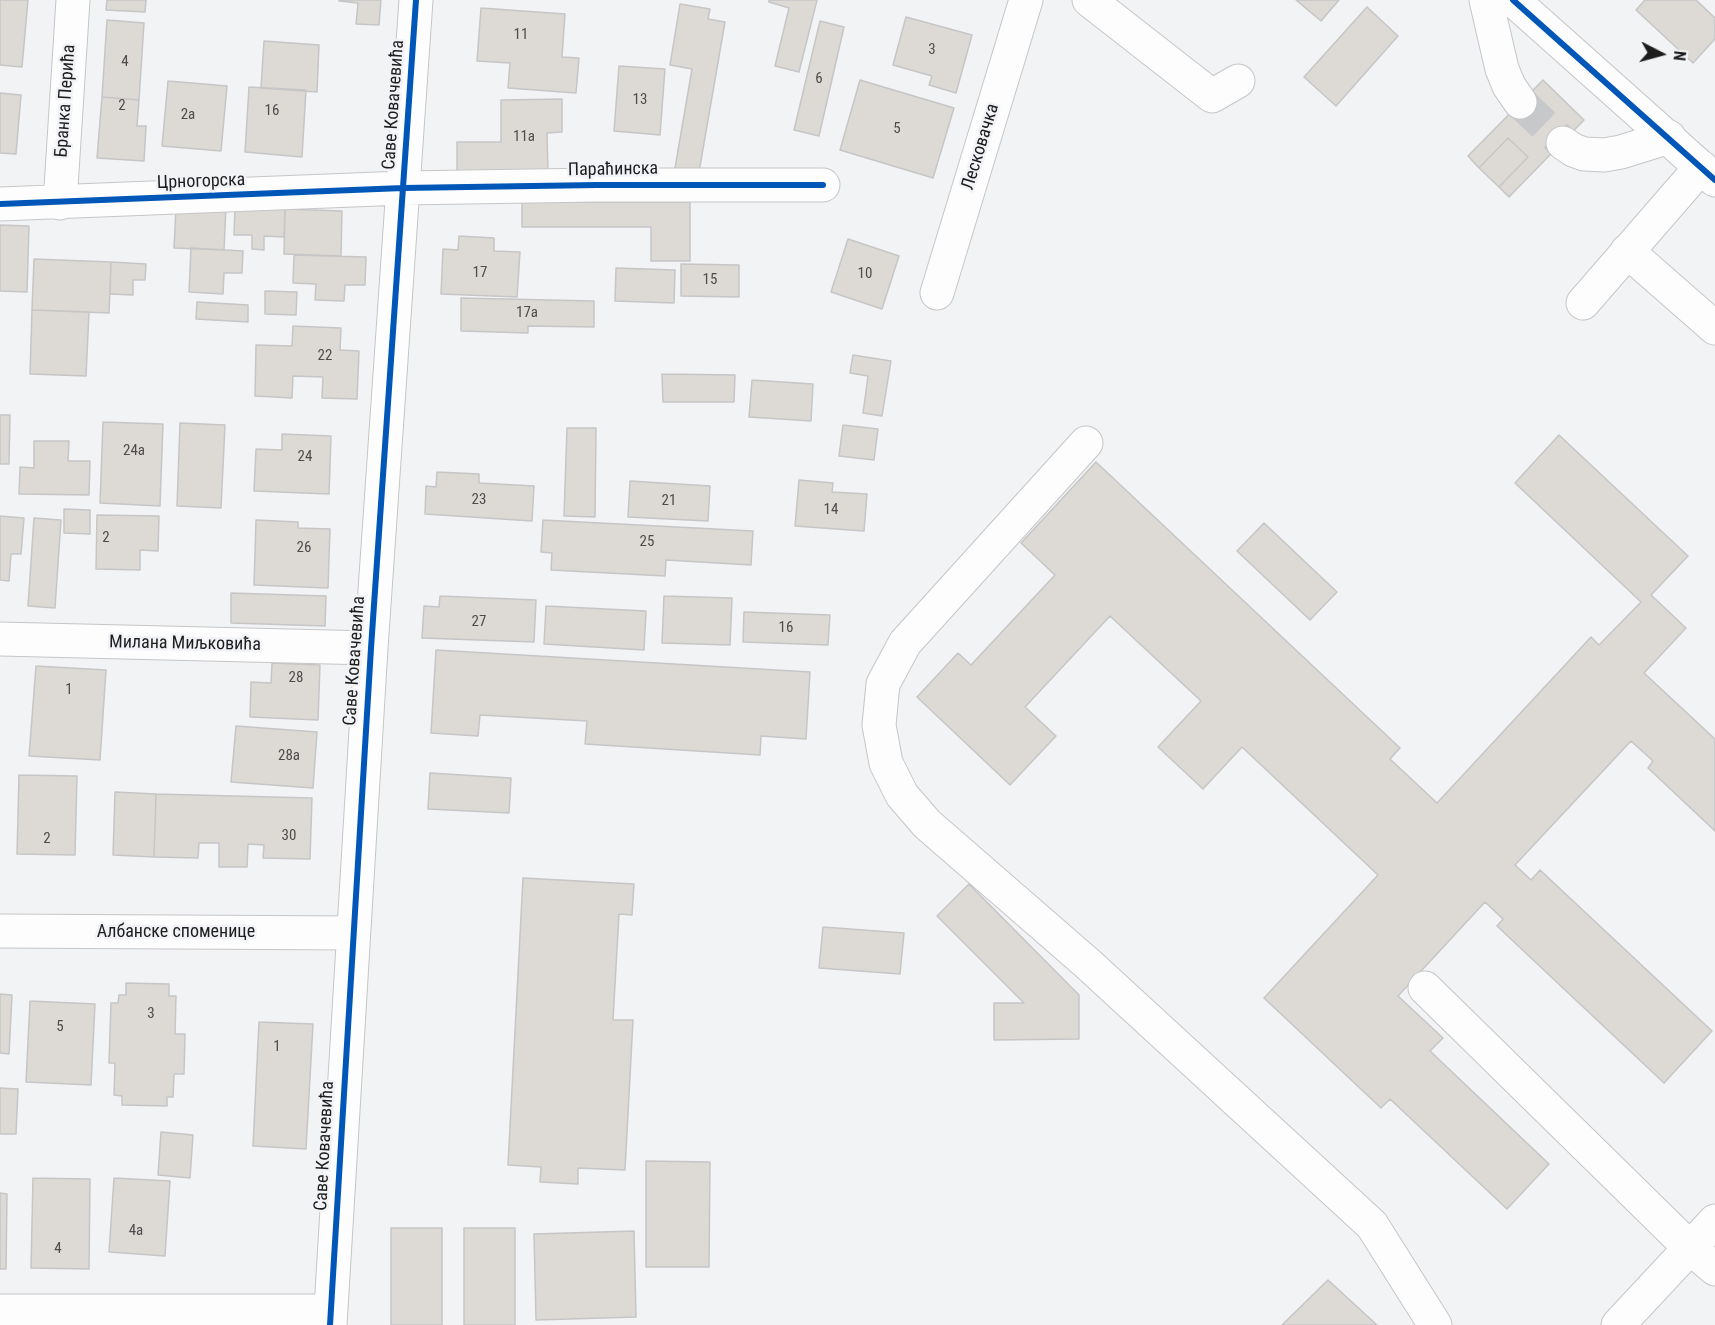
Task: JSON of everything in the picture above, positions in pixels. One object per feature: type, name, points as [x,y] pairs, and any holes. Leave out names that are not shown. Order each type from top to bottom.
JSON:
[{"type":"street","name":"Бранка Перића","points":[[60,203],[73,0]]},
{"type":"street","name":"Саве Ковачевића","points":[[330,1318],[370,648],[416,0]]},
{"type":"street","name":"Лесковачка","points":[[937,293],[1026,0]]},
{"type":"street","points":[[1089,0],[1212,96],[1238,81]]},
{"type":"street","points":[[1486,0],[1502,69],[1509,86],[1521,102]]},
{"type":"street","points":[[1513,0],[1708,174],[1627,251],[1583,303]]},
{"type":"street","points":[[1563,142],[1584,154],[1604,155],[1669,137]]},
{"type":"street","name":"Параћинска","points":[[403,188],[824,185]]},
{"type":"street","name":"Црногорска","points":[[0,204],[403,188]]},
{"type":"street","points":[[1627,251],[1715,327]]},
{"type":"street","points":[[1086,443],[905,643],[884,684],[879,725],[886,764],[902,795],[927,824],[1096,971],[1372,1225],[1436,1325]]},
{"type":"street","name":"Милана Миљковића","points":[[0,639],[370,648]]},
{"type":"street","name":"Албанске споменице","points":[[0,931],[353,933]]},
{"type":"street","points":[[1425,988],[1689,1247],[1715,1269]]},
{"type":"street","points":[[1618,1325],[1715,1221]]},
{"type":"street","points":[[0,1311],[330,1318]]},
{"type":"building","points":[[0,0],[28,0],[22,67],[0,65]]},
{"type":"building","points":[[107,0],[146,0],[145,12],[106,10]]},
{"type":"building","points":[[339,0],[381,0],[379,25],[356,24],[358,3]]},
{"type":"building","points":[[769,0],[817,0],[799,72],[775,66],[789,8],[769,2]]},
{"type":"building","points":[[1296,0],[1339,0],[1321,21]]},
{"type":"building","points":[[1645,0],[1696,0],[1715,18],[1715,39],[1693,63],[1636,10]]},
{"type":"building","points":[[680,4],[710,9],[708,19],[725,22],[699,172],[675,168],[692,69],[670,65]]},
{"type":"building","points":[[1367,7],[1398,36],[1336,106],[1304,77]]},
{"type":"building","points":[[481,8],[565,14],[562,57],[579,58],[576,93],[508,88],[510,63],[477,61]]},
{"type":"building","points":[[906,17],[972,35],[956,93],[929,85],[932,76],[893,65]]},
{"type":"building","points":[[107,20],[144,23],[139,100],[102,97]]},
{"type":"building","points":[[820,21],[844,27],[819,136],[794,130]]},
{"type":"building","points":[[264,41],[319,45],[317,92],[261,88]]},
{"type":"building","points":[[619,66],[665,69],[660,135],[614,131]]},
{"type":"building","points":[[860,80],[954,108],[933,178],[840,150]]},
{"type":"building","points":[[1543,80],[1584,120],[1509,197],[1499,187],[1528,157],[1508,138],[1479,168],[1468,156]]},
{"type":"building","points":[[168,81],[227,86],[221,151],[162,146]]},
{"type":"building","points":[[249,87],[306,90],[302,157],[245,152]]},
{"type":"building","points":[[0,93],[21,95],[16,154],[0,153]]},
{"type":"building","points":[[102,97],[139,100],[137,126],[146,126],[144,161],[97,158]]},
{"type":"building","points":[[562,99],[562,132],[547,133],[548,173],[457,174],[457,142],[501,142],[501,100]]},
{"type":"building","points":[[1508,138],[1528,157],[1499,187],[1479,168]]},
{"type":"building","points":[[522,202],[690,202],[690,261],[651,261],[651,227],[522,227]]},
{"type":"building","points":[[226,206],[224,250],[174,248],[176,207]]},
{"type":"building","points":[[235,207],[285,209],[284,237],[264,236],[264,250],[252,249],[252,235],[234,235]]},
{"type":"building","points":[[285,209],[342,211],[341,256],[284,254]]},
{"type":"building","points":[[0,225],[29,226],[27,292],[0,291]]},
{"type":"building","points":[[459,236],[494,238],[494,251],[520,252],[517,297],[441,294],[443,249],[458,250]]},
{"type":"building","points":[[848,239],[899,256],[882,309],[831,292]]},
{"type":"building","points":[[191,248],[243,251],[242,273],[224,273],[223,294],[189,292]]},
{"type":"building","points":[[294,255],[366,257],[365,285],[345,285],[344,301],[315,300],[316,284],[293,283]]},
{"type":"building","points":[[34,259],[111,262],[109,313],[32,310]]},
{"type":"building","points":[[111,262],[146,264],[145,280],[133,280],[133,295],[110,294]]},
{"type":"building","points":[[681,264],[739,265],[739,297],[681,296]]},
{"type":"building","points":[[616,268],[675,270],[674,303],[615,301]]},
{"type":"building","points":[[265,291],[297,292],[296,315],[265,314]]},
{"type":"building","points":[[461,298],[594,301],[594,327],[528,326],[528,333],[461,331]]},
{"type":"building","points":[[197,302],[248,305],[248,322],[196,319]]},
{"type":"building","points":[[32,310],[89,312],[86,376],[30,374]]},
{"type":"building","points":[[293,326],[341,328],[340,350],[359,351],[357,399],[322,398],[323,377],[293,376],[292,398],[255,396],[256,345],[292,346]]},
{"type":"building","points":[[853,355],[891,361],[882,416],[863,413],[868,376],[850,373]]},
{"type":"building","points":[[662,374],[735,375],[734,402],[663,402]]},
{"type":"building","points":[[752,380],[813,384],[811,421],[749,417]]},
{"type":"building","points":[[0,415],[10,415],[9,464],[0,464]]},
{"type":"building","points":[[103,422],[163,424],[160,506],[100,503]]},
{"type":"building","points":[[180,423],[225,425],[221,508],[177,506]]},
{"type":"building","points":[[843,425],[878,429],[874,460],[839,456]]},
{"type":"building","points":[[567,428],[596,428],[595,517],[564,516]]},
{"type":"building","points":[[282,434],[331,436],[329,494],[254,491],[256,449],[282,450]]},
{"type":"building","points":[[1559,435],[1688,556],[1651,595],[1686,628],[1644,673],[1715,739],[1715,831],[1648,768],[1653,761],[1631,741],[1515,865],[1531,880],[1540,870],[1712,1031],[1664,1083],[1497,926],[1503,919],[1485,902],[1398,996],[1443,1038],[1430,1051],[1549,1164],[1507,1209],[1390,1099],[1381,1108],[1264,998],[1378,875],[1242,747],[1203,789],[1158,747],[1201,701],[1110,616],[1025,707],[1056,736],[1010,785],[917,697],[958,653],[971,665],[1055,575],[1021,543],[1096,462],[1400,748],[1390,759],[1437,803],[1591,637],[1599,645],[1641,602],[1515,483]]},
{"type":"building","points":[[34,441],[69,441],[68,461],[90,461],[89,495],[19,494],[20,467],[34,468]]},
{"type":"building","points":[[437,472],[479,474],[479,483],[534,486],[532,521],[425,514],[426,486],[436,487]]},
{"type":"building","points":[[799,480],[833,483],[832,492],[867,494],[864,531],[795,526]]},
{"type":"building","points":[[630,481],[710,486],[708,521],[628,517]]},
{"type":"building","points":[[64,509],[90,510],[90,534],[64,533]]},
{"type":"building","points":[[97,515],[159,516],[158,551],[140,550],[140,570],[96,569]]},
{"type":"building","points":[[0,516],[24,518],[21,554],[11,554],[9,581],[0,580]]},
{"type":"building","points":[[34,518],[61,520],[55,608],[28,606]]},
{"type":"building","points":[[256,520],[298,522],[298,528],[330,529],[328,588],[254,585]]},
{"type":"building","points":[[543,520],[753,531],[751,565],[666,560],[665,576],[551,570],[552,553],[541,552]]},
{"type":"building","points":[[1264,523],[1337,592],[1310,620],[1237,551]]},
{"type":"building","points":[[231,593],[326,596],[325,626],[231,623]]},
{"type":"building","points":[[440,596],[536,600],[534,642],[422,638],[424,606],[439,607]]},
{"type":"building","points":[[664,596],[732,598],[730,645],[662,643]]},
{"type":"building","points":[[546,606],[646,611],[644,650],[544,644]]},
{"type":"building","points":[[744,612],[830,615],[828,645],[743,642]]},
{"type":"building","points":[[436,650],[810,672],[806,739],[761,736],[760,755],[585,744],[587,721],[480,715],[478,736],[431,733]]},
{"type":"building","points":[[272,663],[320,665],[318,720],[250,717],[251,682],[271,683]]},
{"type":"building","points":[[36,666],[106,670],[100,760],[29,756]]},
{"type":"building","points":[[236,726],[317,732],[313,788],[231,782]]},
{"type":"building","points":[[430,773],[511,778],[509,813],[428,809]]},
{"type":"building","points":[[19,775],[77,776],[75,855],[17,854]]},
{"type":"building","points":[[115,792],[156,794],[154,857],[113,855]]},
{"type":"building","points":[[156,794],[312,798],[310,859],[263,858],[264,845],[248,844],[247,867],[219,867],[219,843],[199,843],[198,858],[154,857]]},
{"type":"building","points":[[523,878],[634,884],[632,915],[619,914],[613,1020],[633,1020],[625,1170],[578,1168],[578,1184],[540,1182],[541,1167],[508,1165]]},
{"type":"building","points":[[969,884],[1079,995],[1079,1039],[994,1040],[994,1003],[1024,1003],[937,916]]},
{"type":"building","points":[[823,927],[904,933],[900,974],[819,968]]},
{"type":"building","points":[[126,983],[169,984],[169,996],[176,996],[175,1034],[185,1034],[184,1074],[174,1074],[173,1097],[167,1097],[167,1106],[122,1105],[122,1096],[114,1095],[115,1063],[109,1063],[111,1003],[118,1003],[119,995],[126,995]]},
{"type":"building","points":[[0,994],[12,995],[9,1054],[0,1053]]},
{"type":"building","points":[[30,1001],[95,1004],[91,1085],[26,1082]]},
{"type":"building","points":[[259,1022],[313,1024],[306,1149],[253,1146]]},
{"type":"building","points":[[0,1088],[18,1089],[16,1134],[0,1134]]},
{"type":"building","points":[[161,1132],[193,1135],[190,1178],[158,1175]]},
{"type":"building","points":[[646,1161],[710,1162],[709,1267],[646,1267]]},
{"type":"building","points":[[33,1178],[90,1179],[89,1269],[31,1268]]},
{"type":"building","points":[[114,1178],[170,1181],[165,1256],[109,1252]]},
{"type":"building","points":[[0,1193],[7,1194],[6,1269],[0,1269]]},
{"type":"building","points":[[391,1228],[442,1228],[442,1325],[391,1325]]},
{"type":"building","points":[[464,1228],[515,1228],[515,1325],[464,1325]]},
{"type":"building","points":[[634,1231],[636,1317],[536,1320],[534,1234]]},
{"type":"building","points":[[1328,1280],[1377,1325],[1282,1325]]},
{"type":"tunnel","points":[[1520,102],[1563,143]]},
{"type":"cycle path","points":[[330,1325],[371,648],[416,0]]},
{"type":"cycle path","points":[[1513,0],[1715,180]]},
{"type":"cycle path","points":[[0,204],[403,188],[823,185]]}]
